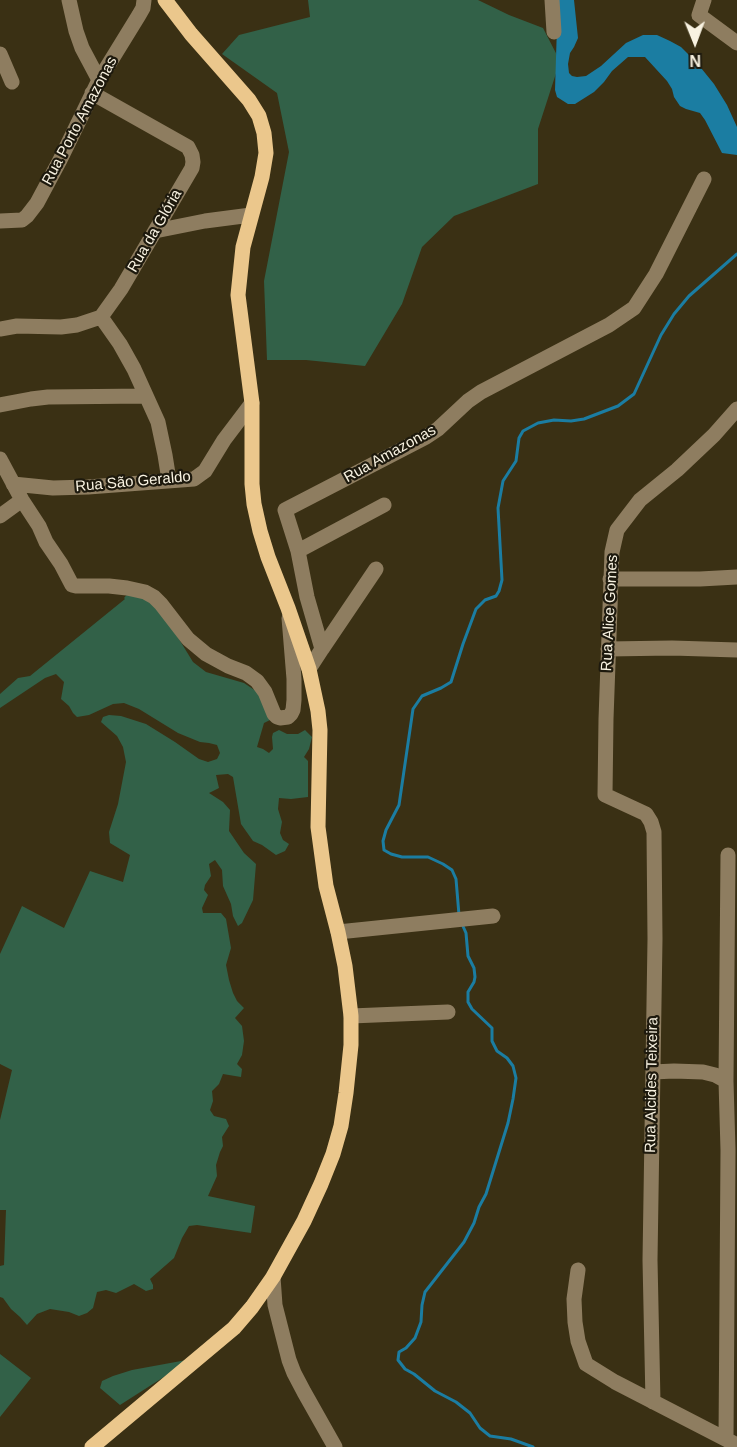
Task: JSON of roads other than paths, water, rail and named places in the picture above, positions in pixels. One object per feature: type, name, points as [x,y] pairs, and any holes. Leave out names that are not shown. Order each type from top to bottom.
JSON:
[{"type":"main road","points":[[92,1447],[234,1328],[273,1277],[304,1221],[333,1154],[341,1126],[351,1045],[351,1016],[345,966],[321,858],[318,827],[320,730],[318,711],[309,669],[260,531],[252,484],[252,403],[238,295],[243,247],[262,177],[266,153],[264,133],[259,116],[249,100],[191,34],[165,0]]},
{"type":"street","points":[[69,0],[76,32],[95,86]]},
{"type":"street","name":"Rua Porto Amazonas","points":[[2,217],[22,220],[37,203],[95,86],[143,8],[144,0]]},
{"type":"street","points":[[552,0],[554,32]]},
{"type":"street","points":[[704,0],[699,15],[737,43]]},
{"type":"street","points":[[0,54],[12,82]]},
{"type":"street","name":"Rua da Glória","points":[[95,86],[188,147],[193,162],[192,168],[121,290],[101,317]]},
{"type":"street","name":"Rua Amazonas","points":[[322,649],[307,597],[298,551],[285,510],[426,437],[481,392],[609,325],[634,308],[656,274],[704,179]]},
{"type":"street","points":[[155,231],[251,215]]},
{"type":"street","points":[[0,329],[17,326],[61,327],[77,325],[101,317],[134,369],[158,422],[169,480]]},
{"type":"street","points":[[0,405],[48,397],[146,396]]},
{"type":"street","name":"Rua São Geraldo","points":[[13,484],[53,488],[194,479],[205,471],[224,440],[252,403]]},
{"type":"street","name":"Rua Alice Gomes","points":[[605,795],[610,579],[612,552],[617,530],[640,500],[677,470],[737,409]]},
{"type":"street","points":[[0,459],[72,585],[127,588],[145,592],[154,597],[162,604],[188,639],[206,654],[246,673],[257,681],[266,692],[274,714],[280,718],[291,714],[294,700],[288,608]]},
{"type":"street","points":[[0,516],[22,500]]},
{"type":"street","points":[[298,551],[384,505]]},
{"type":"street","points":[[309,669],[376,569]]},
{"type":"street","points":[[610,579],[737,577]]},
{"type":"street","points":[[608,649],[737,650]]},
{"type":"street","name":"Rua Alcides Teixeira","points":[[605,795],[646,814],[654,832],[655,939],[650,1260],[653,1402]]},
{"type":"street","points":[[578,1270],[574,1299],[575,1322],[586,1364],[615,1382],[731,1442],[726,1081],[728,855]]},
{"type":"street","points":[[338,932],[493,916]]},
{"type":"street","points":[[351,1016],[448,1012]]},
{"type":"street","points":[[653,1072],[703,1072],[726,1081]]},
{"type":"street","points":[[273,1277],[275,1305],[289,1360],[335,1447]]},
{"type":"water","points":[[556,0],[574,0],[578,38],[570,53],[568,64],[569,73],[572,76],[586,76],[601,66],[626,43],[643,35],[657,35],[670,41],[681,47],[697,63],[727,105],[737,127],[737,155],[722,153],[700,113],[680,106],[667,81],[645,57],[628,57],[594,92],[575,104],[568,104],[557,97],[555,90]]},
{"type":"waterway","points":[[459,915],[456,879],[452,870],[428,857],[402,857],[391,854],[384,850],[383,841],[399,805],[413,709],[422,696],[451,682],[476,609],[485,600],[496,596],[499,591],[502,580],[498,508],[503,481],[516,461],[519,438],[523,431],[538,423],[584,419],[618,406],[634,394],[661,335],[674,314],[689,296],[737,254]]},
{"type":"waterway","points":[[462,924],[475,977],[468,992],[468,1002],[472,1009],[492,1028],[492,1041],[497,1051],[513,1066],[516,1078],[513,1099],[486,1194],[474,1223],[464,1242],[425,1292],[421,1322],[415,1338],[399,1352],[398,1360],[405,1369],[470,1413],[480,1428],[490,1436],[511,1439],[533,1447]]}]
